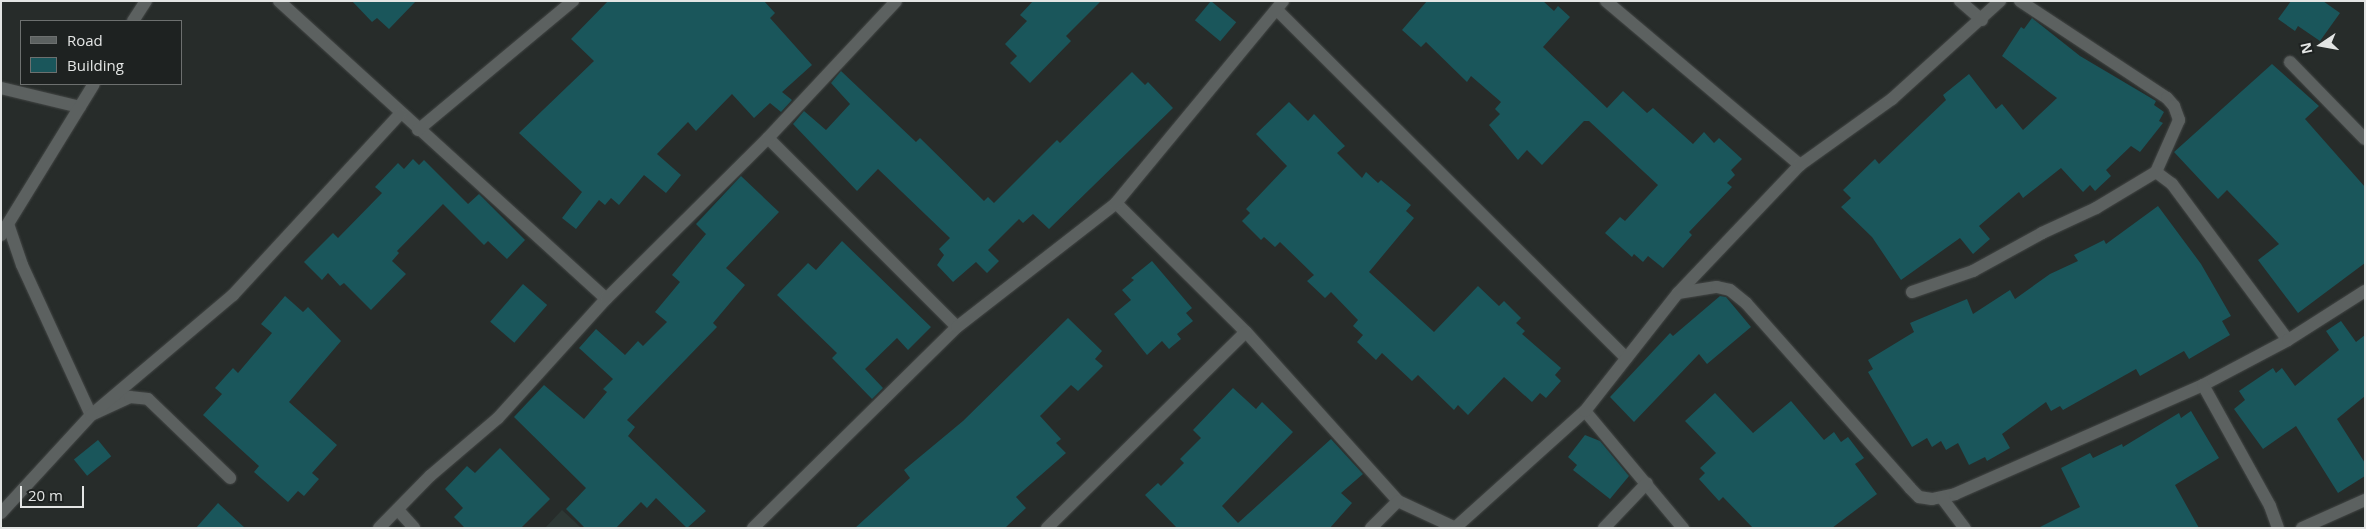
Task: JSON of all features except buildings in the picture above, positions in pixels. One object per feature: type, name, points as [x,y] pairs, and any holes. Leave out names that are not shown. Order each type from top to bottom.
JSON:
[{"type":"street","points":[[134,20],[146,1]]},
{"type":"street","points":[[279,1],[400,114],[606,299]]},
{"type":"street","points":[[418,130],[573,1]]},
{"type":"street","points":[[379,528],[430,476],[498,418],[606,299],[768,138],[896,1]]},
{"type":"street","points":[[1606,1],[1800,165]]},
{"type":"street","points":[[1960,1],[1982,20]]},
{"type":"street","points":[[1116,203],[1246,332],[1398,500],[1456,527],[1585,411],[1678,293],[1800,165],[1892,99],[1982,20],[2000,1]]},
{"type":"street","points":[[1912,292],[1973,271],[2042,233],[2096,208],[2156,172],[2178,120],[2174,106],[2167,98],[2020,1]]},
{"type":"street","points":[[753,528],[956,327],[1116,203],[1280,6],[1626,358]]},
{"type":"street","points":[[2290,62],[2365,140]]},
{"type":"street","points":[[92,415],[5,229],[93,85]]},
{"type":"street","points":[[1,88],[80,107]]},
{"type":"street","points":[[1,513],[92,415],[233,295],[400,114]]},
{"type":"street","points":[[768,138],[956,327]]},
{"type":"street","points":[[2156,172],[2172,184],[2288,340]]},
{"type":"street","points":[[1678,293],[1717,287],[1735,294],[1919,497],[1942,498],[2203,385],[2288,340],[2365,291]]},
{"type":"street","points":[[1047,528],[1246,332]]},
{"type":"street","points":[[2203,385],[2270,506],[2278,528]]},
{"type":"street","points":[[92,415],[130,397],[148,400],[230,478]]},
{"type":"street","points":[[1585,411],[1683,528]]},
{"type":"street","points":[[1604,528],[1647,483]]},
{"type":"street","points":[[1942,498],[1965,528]]},
{"type":"street","points":[[1372,528],[1398,500]]},
{"type":"street","points":[[2302,528],[2365,500]]},
{"type":"street","points":[[398,510],[414,528]]},
{"type":"shaded area","points":[[562,510],[574,521],[581,528],[545,528]]}]
